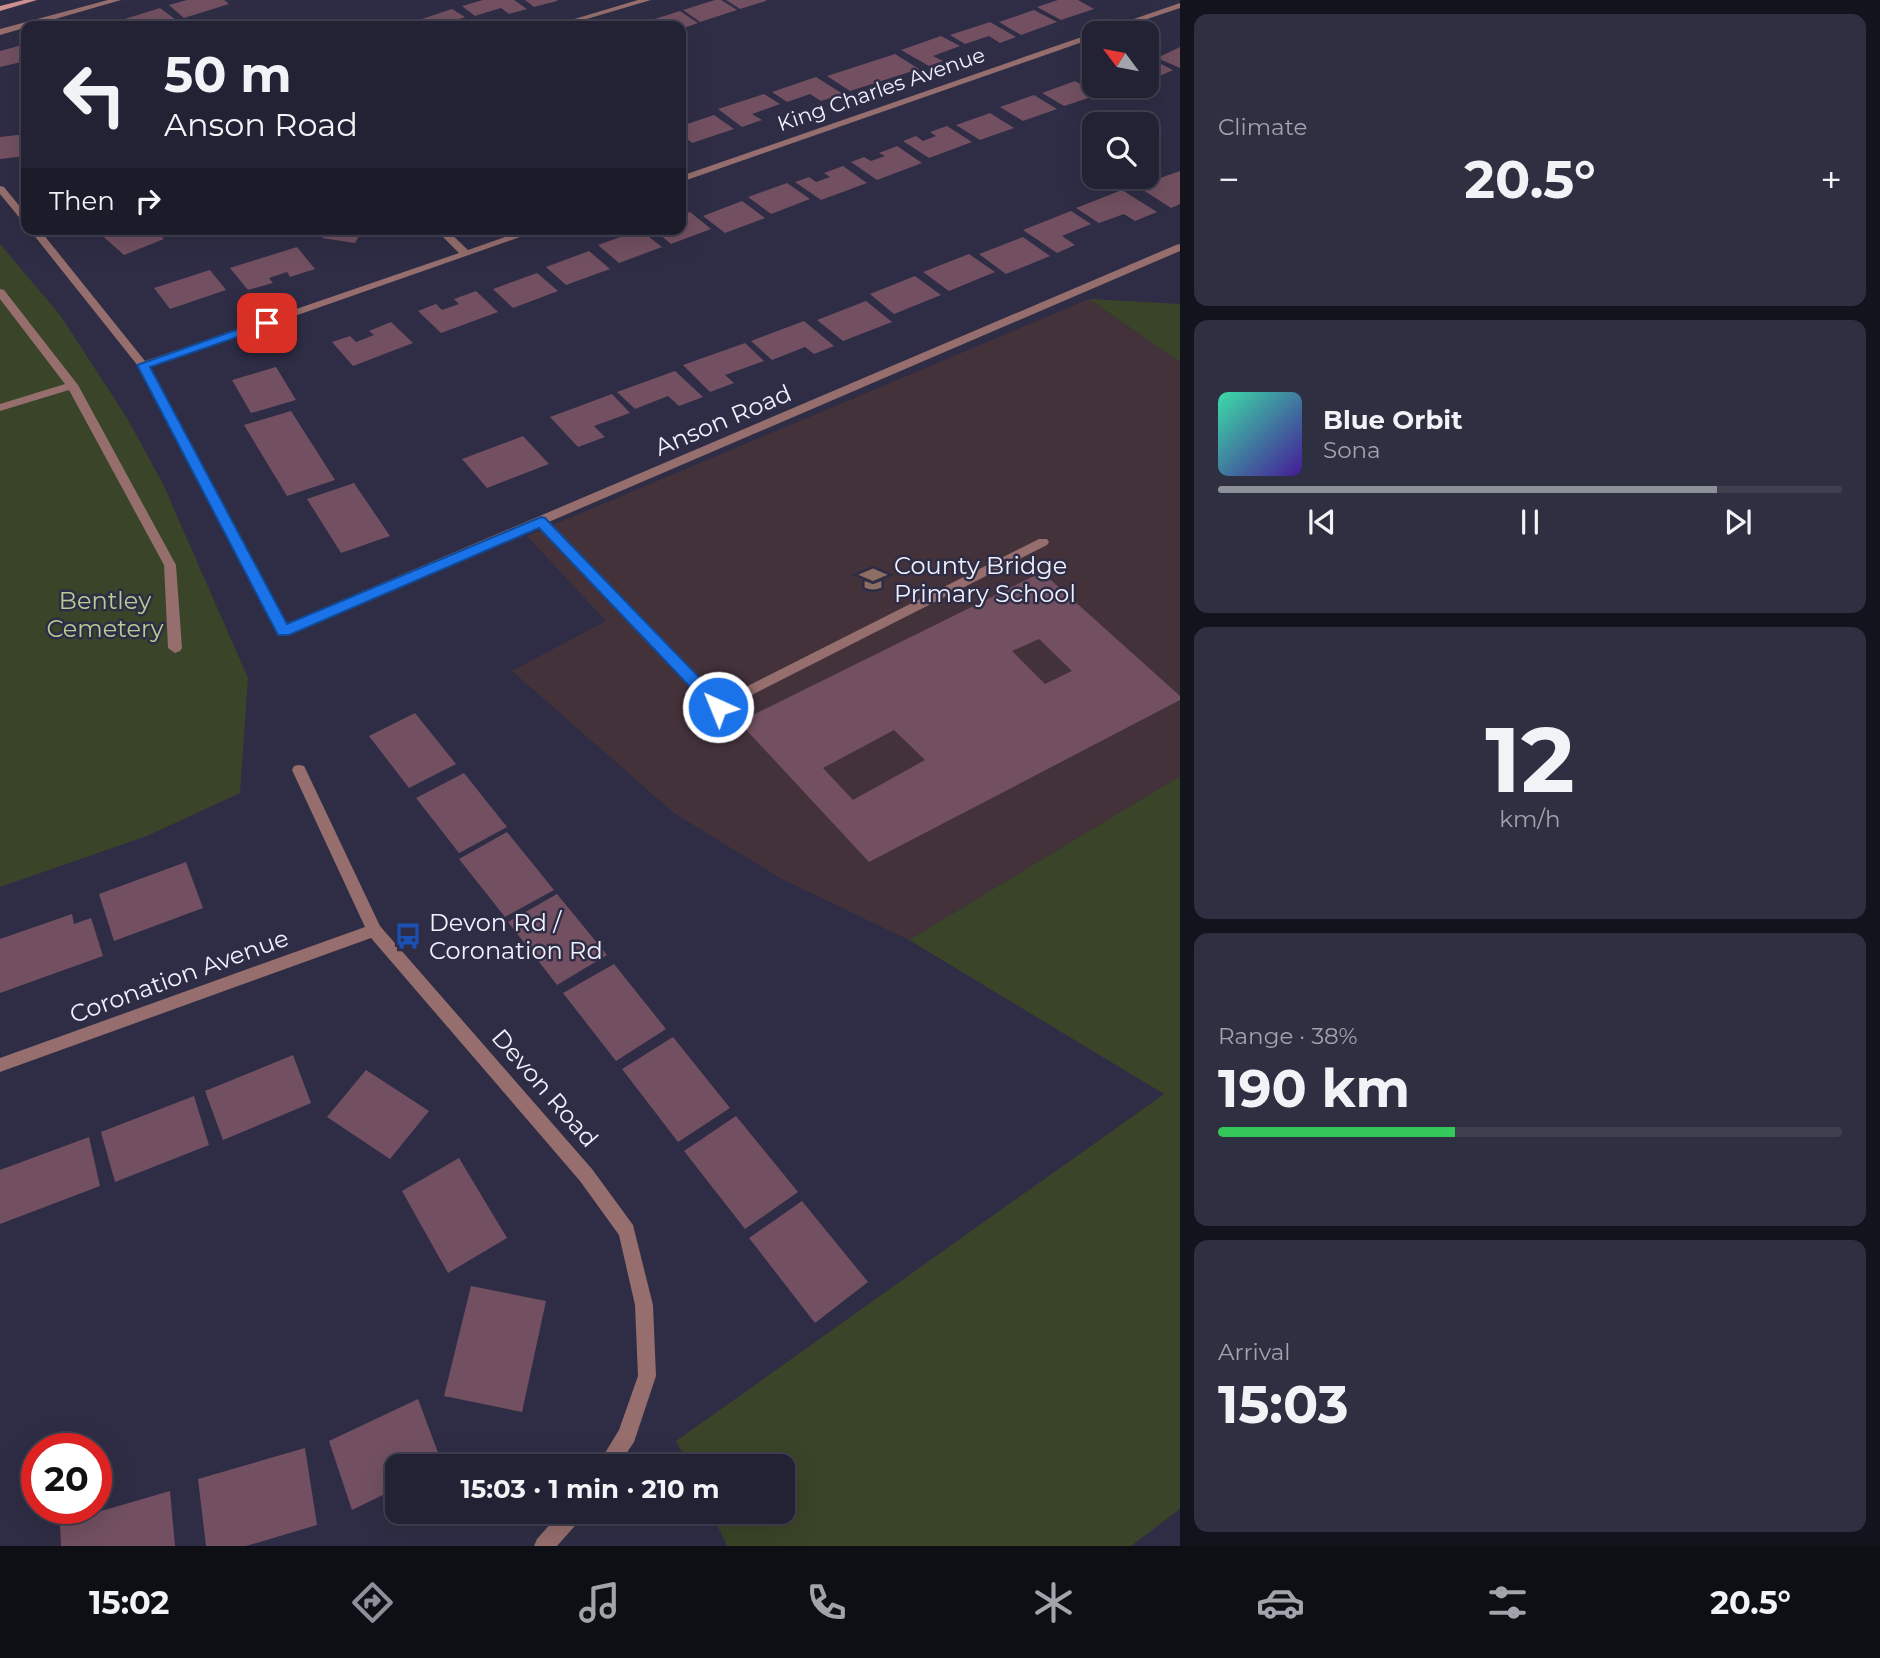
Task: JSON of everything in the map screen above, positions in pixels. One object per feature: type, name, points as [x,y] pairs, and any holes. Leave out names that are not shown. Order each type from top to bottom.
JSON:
[{"type":"main road","points":[[0,9],[33,0]]},
{"type":"street","points":[[40,21],[117,0]]},
{"type":"street","points":[[573,21],[647,0]]},
{"type":"street","points":[[1134,21],[1180,5]]},
{"type":"street","points":[[0,32],[21,26]]},
{"type":"street","name":"King Charles Avenue","points":[[686,177],[1082,39]]},
{"type":"street","points":[[1,189],[21,214]]},
{"type":"street","points":[[39,235],[143,365],[521,235]]},
{"type":"street","points":[[446,235],[466,254]]},
{"type":"street","name":"Anson Road","points":[[143,365],[283,631],[1180,247]]},
{"type":"street","points":[[0,292],[72,385],[170,565],[175,648]]},
{"type":"street","points":[[0,408],[72,385]]},
{"type":"street","points":[[541,522],[718,707],[1043,542]]},
{"type":"street","name":"Devon Road","points":[[299,770],[374,929],[586,1175],[627,1231],[644,1305],[646,1376],[626,1435],[614,1454]]},
{"type":"street","name":"Coronation Avenue","points":[[0,1065],[374,929]]},
{"type":"street","points":[[544,1546],[563,1524]]},
{"type":"shaded area","name":"County Bridge Primary School","points":[[1089,299],[1180,362],[1180,776],[909,940],[780,878],[674,813],[512,671],[606,621],[527,536]]},
{"type":"green space","name":"Bentley Cemetery","points":[[0,244],[60,315],[127,418],[163,484],[248,678],[240,793],[147,836],[0,887]]},
{"type":"green space","points":[[1089,299],[1180,304],[1180,362]]},
{"type":"green space","points":[[1180,776],[1180,1509],[1131,1546],[727,1546],[717,1524],[795,1524],[795,1454],[683,1454],[676,1441],[1164,1094],[909,940]]},
{"type":"building","points":[[187,0],[224,0],[229,4],[184,18],[169,5]]},
{"type":"building","points":[[483,0],[514,0],[527,9],[509,14],[501,8],[475,16],[462,6]]},
{"type":"building","points":[[525,0],[557,0],[557,1],[534,7]]},
{"type":"building","points":[[721,0],[737,10],[700,22],[683,10]]},
{"type":"building","points":[[726,0],[766,0],[766,1],[740,9]]},
{"type":"building","points":[[1058,0],[1078,0],[1094,9],[1061,20],[1037,7]]},
{"type":"building","points":[[160,8],[176,20],[173,21],[118,21]]},
{"type":"building","points":[[452,9],[465,17],[453,21],[416,21]]},
{"type":"building","points":[[1034,10],[1057,22],[1021,35],[999,22]]},
{"type":"building","points":[[680,11],[698,23],[686,27],[686,21],[648,21]]},
{"type":"building","points":[[990,22],[1016,37],[1000,43],[989,36],[965,44],[950,35]]},
{"type":"building","points":[[941,36],[960,46],[933,56],[943,61],[929,66],[901,50]]},
{"type":"building","points":[[21,45],[21,62],[0,67],[0,51]]},
{"type":"building","points":[[1180,47],[1180,68],[1159,59]]},
{"type":"building","points":[[895,54],[919,69],[850,91],[827,76]]},
{"type":"building","points":[[1159,63],[1173,70],[1159,76]]},
{"type":"building","points":[[816,77],[843,94],[821,101],[810,94],[787,102],[772,92]]},
{"type":"building","points":[[1075,81],[1082,85],[1082,98],[1089,98],[1064,106],[1042,93]]},
{"type":"building","points":[[764,94],[780,104],[752,114],[762,120],[742,127],[718,109]]},
{"type":"building","points":[[1034,95],[1057,109],[1023,121],[1000,107]]},
{"type":"building","points":[[990,113],[1014,128],[980,140],[956,125]]},
{"type":"building","points":[[714,115],[734,129],[692,143],[686,138],[686,124]]},
{"type":"building","points":[[947,126],[972,142],[929,158],[903,141],[916,136],[923,141],[936,136],[930,132]]},
{"type":"building","points":[[21,135],[21,157],[0,159],[0,137]]},
{"type":"building","points":[[897,146],[922,163],[877,180],[851,162],[864,157],[871,161],[885,156],[879,153]]},
{"type":"building","points":[[843,166],[867,183],[821,200],[795,182],[809,177],[816,182],[830,177],[824,173]]},
{"type":"building","points":[[1180,171],[1180,204],[1171,208],[1142,189],[1159,189],[1159,178]]},
{"type":"building","points":[[787,183],[810,199],[771,214],[748,197]]},
{"type":"building","points":[[1122,190],[1157,212],[1135,221],[1124,214],[1099,223],[1076,208]]},
{"type":"building","points":[[742,201],[765,218],[725,233],[703,216]]},
{"type":"building","points":[[1071,211],[1091,224],[1062,236],[1075,245],[1057,253],[1023,230]]},
{"type":"building","points":[[690,212],[711,229],[671,244],[660,235],[686,235],[686,213]]},
{"type":"building","points":[[101,235],[159,235],[164,239],[124,255]]},
{"type":"building","points":[[324,235],[360,235],[355,243],[322,238]]},
{"type":"building","points":[[626,235],[646,235],[662,247],[619,263],[598,245]]},
{"type":"building","points":[[1023,237],[1050,256],[1006,274],[979,254]]},
{"type":"building","points":[[297,247],[315,269],[290,277],[287,272],[269,278],[273,283],[248,290],[230,268]]},
{"type":"building","points":[[589,251],[610,269],[566,285],[546,267]]},
{"type":"building","points":[[969,254],[995,272],[949,291],[923,272]]},
{"type":"building","points":[[210,270],[226,290],[170,309],[154,288]]},
{"type":"building","points":[[537,273],[558,291],[513,308],[493,289]]},
{"type":"building","points":[[915,276],[941,295],[894,314],[870,294]]},
{"type":"building","points":[[476,291],[498,312],[441,333],[418,311],[436,304],[442,310],[459,304],[454,299]]},
{"type":"building","points":[[866,301],[892,322],[843,341],[817,320]]},
{"type":"building","points":[[804,321],[834,346],[814,354],[805,347],[772,360],[751,341]]},
{"type":"building","points":[[391,322],[413,343],[353,366],[332,342],[350,336],[356,342],[374,335],[369,331]]},
{"type":"building","points":[[745,343],[764,361],[725,375],[734,383],[710,392],[683,365]]},
{"type":"building","points":[[276,367],[296,400],[251,413],[232,380]]},
{"type":"building","points":[[675,371],[703,397],[679,406],[668,396],[635,409],[617,392]]},
{"type":"building","points":[[612,394],[630,413],[594,426],[605,437],[578,447],[550,417]]},
{"type":"building","points":[[291,411],[335,480],[287,496],[244,425]]},
{"type":"building","points":[[523,436],[549,464],[487,488],[462,459]]},
{"type":"building","points":[[354,483],[390,536],[341,553],[307,499]]},
{"type":"building","points":[[1042,572],[1180,696],[1180,700],[869,862],[739,722]],"holes":[[[1039,639],[1072,671],[1045,684],[1012,651]],[[894,730],[925,760],[853,800],[823,768]]]},
{"type":"building","points":[[415,713],[456,764],[409,788],[369,736]]},
{"type":"building","points":[[464,773],[507,827],[459,853],[416,798]]},
{"type":"building","points":[[507,832],[554,890],[505,917],[459,859]]},
{"type":"building","points":[[186,862],[203,908],[114,941],[99,894]]},
{"type":"building","points":[[557,894],[607,955],[557,985],[508,922]]},
{"type":"building","points":[[72,914],[74,924],[91,918],[103,956],[0,993],[0,939]]},
{"type":"building","points":[[614,964],[666,1029],[616,1061],[563,993]]},
{"type":"building","points":[[673,1037],[730,1108],[678,1142],[622,1069]]},
{"type":"building","points":[[293,1055],[311,1103],[223,1140],[205,1091]]},
{"type":"building","points":[[366,1070],[429,1111],[390,1159],[327,1117]]},
{"type":"building","points":[[194,1096],[209,1145],[115,1182],[101,1132]]},
{"type":"building","points":[[736,1116],[798,1192],[745,1229],[684,1151]]},
{"type":"building","points":[[89,1137],[100,1186],[0,1224],[0,1170]]},
{"type":"building","points":[[459,1158],[507,1238],[448,1273],[402,1191]]},
{"type":"building","points":[[802,1201],[868,1282],[815,1323],[749,1238]]},
{"type":"building","points":[[471,1286],[546,1301],[522,1412],[444,1396]]},
{"type":"building","points":[[418,1399],[439,1454],[385,1454],[385,1494],[352,1510],[329,1441]]},
{"type":"building","points":[[305,1448],[317,1525],[246,1546],[206,1546],[198,1479]]},
{"type":"building","points":[[170,1491],[175,1546],[61,1546],[60,1524],[112,1524],[112,1508]]},
{"type":"place","name":"County Bridge Primary School","points":[[873,579]]},
{"type":"place","name":"Devon Rd / Coronation Rd","points":[[408,936]]},
{"type":"route","points":[[267,323],[143,365],[283,631],[541,522],[718,707]]}]
